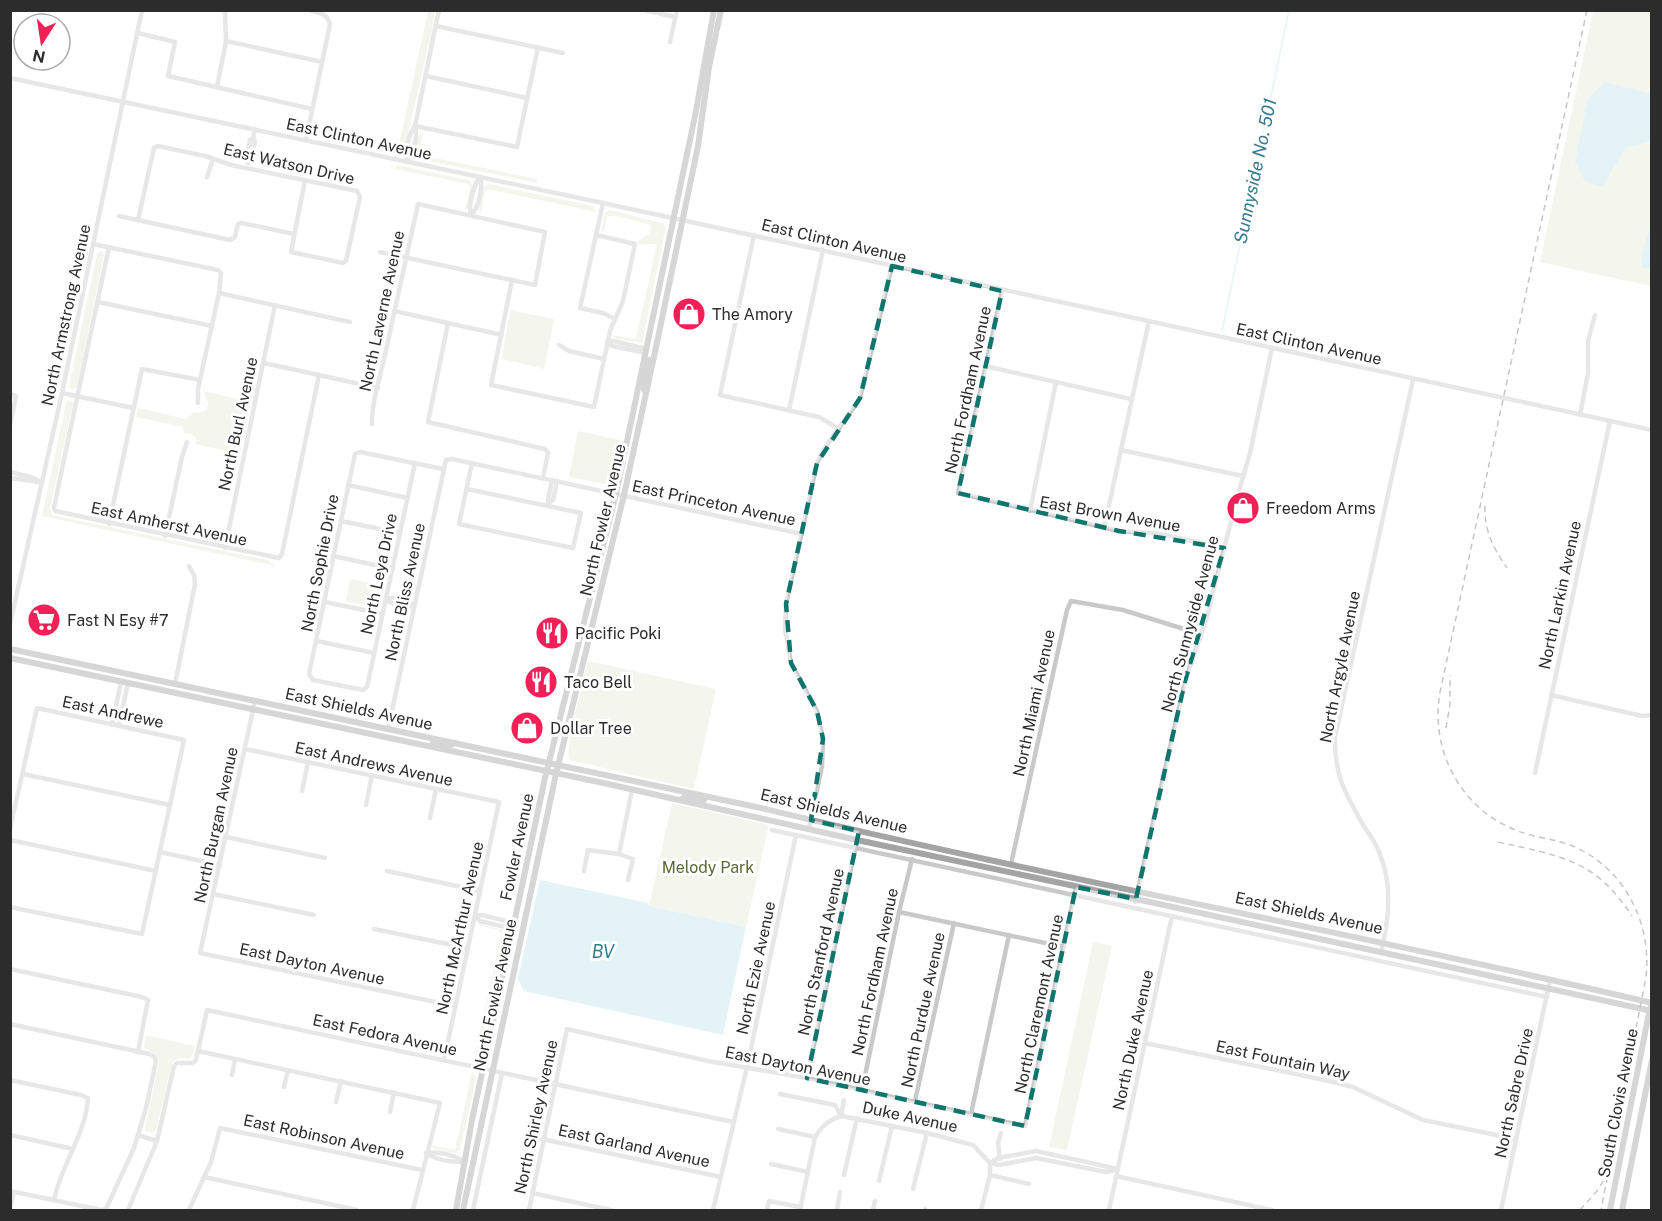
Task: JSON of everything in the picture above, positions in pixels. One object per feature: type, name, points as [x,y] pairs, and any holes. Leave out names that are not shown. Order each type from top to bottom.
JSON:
[{"type":"main road","name":"North Fowler Avenue","points":[[547,772],[616,494],[696,111],[714,10]]},
{"type":"main road","name":"North Fowler Avenue","points":[[463,1210],[558,764],[624,495],[646,393],[701,130],[709,67],[721,10]]},
{"type":"main road","points":[[646,351],[650,355],[643,387],[646,393]]},
{"type":"main road","points":[[590,633],[591,610],[600,575],[598,566]]},
{"type":"main road","name":"East Shields Avenue","points":[[10,649],[558,764],[1651,1002]]},
{"type":"main road","name":"East Shields Avenue","points":[[10,658],[809,828],[856,844],[1136,898],[1651,1011]]},
{"type":"main road","points":[[324,724],[346,725],[385,733],[388,729]]},
{"type":"main road","points":[[388,738],[409,738],[446,746],[455,743]]},
{"type":"main road","name":"Fowler Avenue","points":[[456,1210],[483,1069],[547,772]]},
{"type":"main road","points":[[681,800],[687,797],[726,805],[743,804]]},
{"type":"main road","points":[[513,972],[511,966],[518,931],[517,925],[514,926]]},
{"type":"main road","name":"South Clovis Avenue","points":[[1610,1210],[1651,1002]]},
{"type":"main road","name":"South Clovis Avenue","points":[[1622,1210],[1652,1060]]},
{"type":"street","name":"North Armstrong Avenue","points":[[10,624],[62,393],[142,10]]},
{"type":"street","points":[[217,87],[226,41],[225,10]]},
{"type":"street","points":[[306,140],[330,24],[324,14],[309,10]]},
{"type":"street","points":[[407,162],[406,155],[415,126],[440,10]]},
{"type":"street","points":[[644,10],[675,17]]},
{"type":"street","points":[[670,42],[677,10]]},
{"type":"street","points":[[436,26],[563,53]]},
{"type":"street","points":[[138,33],[175,42],[168,76],[312,109]]},
{"type":"street","points":[[226,41],[321,62]]},
{"type":"street","points":[[415,126],[517,147],[538,47]]},
{"type":"street","points":[[426,76],[527,98]]},
{"type":"street","name":"East Clinton Avenue","points":[[10,78],[754,235],[1002,291],[1652,430]]},
{"type":"street","points":[[247,166],[250,140],[253,139],[255,129]]},
{"type":"street","name":"East Watson Drive","points":[[138,220],[154,148],[158,146],[357,191],[359,194],[345,262],[291,252],[294,234]]},
{"type":"street","name":"East Watson Drive","points":[[207,177],[213,159]]},
{"type":"street","points":[[471,215],[475,212],[481,183],[480,177]]},
{"type":"street","points":[[119,216],[230,240],[234,238],[238,224],[242,223],[294,234],[305,180]]},
{"type":"street","points":[[603,203],[580,308],[606,314],[615,319]]},
{"type":"street","name":"North Laverne Avenue","points":[[372,424],[418,204],[471,215]]},
{"type":"street","points":[[380,252],[535,285],[545,232],[471,215]]},
{"type":"street","points":[[512,280],[491,385],[594,407],[607,342],[623,302],[635,244],[596,235]]},
{"type":"street","points":[[754,235],[720,395],[819,417],[839,429]]},
{"type":"street","points":[[93,244],[218,270],[221,273],[219,293],[200,380],[198,403]]},
{"type":"street","name":"North Armstrong Avenue","points":[[55,511],[109,247]]},
{"type":"street","points":[[789,410],[823,250]]},
{"type":"street","points":[[809,828],[822,766],[823,739],[817,711],[791,663],[785,629],[786,604],[817,463],[825,446],[849,417],[860,398],[892,266]]},
{"type":"street","name":"North Fordham Avenue","points":[[958,493],[1002,291]]},
{"type":"street","points":[[219,293],[350,322]]},
{"type":"street","points":[[98,302],[212,326]]},
{"type":"street","name":"North Burl Avenue","points":[[225,548],[275,305]]},
{"type":"street","points":[[394,311],[502,335]]},
{"type":"street","points":[[1580,415],[1588,373],[1588,341],[1595,315]]},
{"type":"street","points":[[1104,528],[1149,321]]},
{"type":"street","points":[[448,323],[428,422],[547,451],[543,478]]},
{"type":"street","points":[[607,342],[613,341],[646,351]]},
{"type":"street","points":[[559,345],[569,351],[604,359]]},
{"type":"street","name":"North Sunnyside Avenue","points":[[1134,908],[1185,681],[1207,617],[1243,476],[1272,348]]},
{"type":"street","points":[[264,363],[378,388]]},
{"type":"street","points":[[985,366],[1131,399]]},
{"type":"street","points":[[109,524],[142,369],[200,380]]},
{"type":"street","name":"East Amherst Avenue","points":[[55,511],[165,536],[279,558],[282,554],[319,375]]},
{"type":"street","name":"North Argyle Avenue","points":[[1381,952],[1389,884],[1379,852],[1338,778],[1335,737],[1413,380]]},
{"type":"street","points":[[1030,511],[1056,382]]},
{"type":"street","points":[[62,393],[133,408]]},
{"type":"street","points":[[10,425],[13,395]]},
{"type":"street","name":"North Larkin Avenue","points":[[1535,773],[1610,421]]},
{"type":"street","points":[[165,536],[187,442]]},
{"type":"street","points":[[1120,450],[1243,476]]},
{"type":"street","name":"North Sophie Drive","points":[[365,690],[310,678],[348,486],[356,453],[415,463]]},
{"type":"street","name":"East Princeton Avenue","points":[[446,460],[452,459],[554,480],[801,534]]},
{"type":"street","name":"North Bliss Avenue","points":[[388,729],[446,460]]},
{"type":"street","points":[[415,463],[443,469]]},
{"type":"street","name":"North Leya Drive","points":[[365,690],[415,463]]},
{"type":"street","points":[[467,489],[581,513],[573,548],[459,524],[472,463]]},
{"type":"street","points":[[10,472],[41,482]]},
{"type":"street","points":[[10,478],[41,482]]},
{"type":"street","points":[[549,505],[554,480]]},
{"type":"street","points":[[348,486],[408,498]]},
{"type":"street","name":"East Brown Avenue","points":[[958,493],[1104,528],[1161,534],[1224,548]]},
{"type":"street","points":[[341,521],[400,533]]},
{"type":"street","points":[[333,556],[393,569]]},
{"type":"street","points":[[175,684],[195,584],[194,575],[189,566]]},
{"type":"street","points":[[386,599],[389,602],[401,602],[414,606]]},
{"type":"street","name":"North Miami Avenue","points":[[1011,864],[1067,610],[1071,601],[1123,610],[1200,634]]},
{"type":"street","points":[[325,602],[383,614]]},
{"type":"street","points":[[317,641],[374,653]]},
{"type":"street","points":[[112,724],[124,682]]},
{"type":"street","points":[[119,726],[124,682]]},
{"type":"street","points":[[1551,695],[1642,716],[1652,715]]},
{"type":"street","name":"North Burgan Avenue","points":[[200,953],[255,701]]},
{"type":"street","name":"East Andrewe","points":[[22,774],[37,708],[184,740],[170,805]]},
{"type":"street","name":"East Andrews Avenue","points":[[245,749],[499,802]]},
{"type":"street","points":[[302,791],[308,762]]},
{"type":"street","points":[[10,829],[12,810],[22,774],[170,805],[142,934],[10,907]]},
{"type":"street","points":[[366,805],[372,775]]},
{"type":"street","points":[[430,818],[436,789]]},
{"type":"street","points":[[619,854],[632,790]]},
{"type":"street","name":"North McArthur Avenue","points":[[444,1060],[499,802]]},
{"type":"street","name":"East Shields Avenue","points":[[772,830],[856,844],[912,859],[1074,895],[1547,997]]},
{"type":"street","name":"North Stanford Avenue","points":[[807,1078],[859,831]]},
{"type":"street","name":"North Ezie Avenue","points":[[713,1210],[747,1067],[796,835]]},
{"type":"street","points":[[226,837],[325,858]]},
{"type":"street","points":[[10,840],[156,871]]},
{"type":"street","points":[[584,871],[588,850],[619,854],[633,859],[628,880]]},
{"type":"street","points":[[160,852],[220,866]]},
{"type":"street","name":"North Fordham Avenue","points":[[862,1090],[912,859]]},
{"type":"street","points":[[387,871],[480,891]]},
{"type":"street","name":"North Claremont Avenue","points":[[1025,1126],[1076,887]]},
{"type":"street","points":[[213,894],[314,915]]},
{"type":"street","points":[[899,912],[1064,947]]},
{"type":"street","points":[[475,916],[482,915],[514,926]]},
{"type":"street","name":"North Duke Avenue","points":[[1109,1210],[1172,916]]},
{"type":"street","name":"North Purdue Avenue","points":[[915,1101],[954,923]]},
{"type":"street","points":[[374,929],[468,948]]},
{"type":"street","points":[[971,1114],[1009,935]]},
{"type":"street","name":"East Dayton Avenue","points":[[200,953],[455,1006]]},
{"type":"street","points":[[10,969],[148,1000],[138,1052]]},
{"type":"street","name":"North Sabre Drive","points":[[1501,1210],[1550,980]]},
{"type":"street","name":"East Fedora Avenue","points":[[198,1051],[207,1010],[733,1122]]},
{"type":"street","points":[[10,1024],[154,1056],[156,1061],[138,1135],[106,1209],[101,1210],[11,1191]]},
{"type":"street","name":"East Dayton Avenue","points":[[567,1029],[708,1061],[807,1078],[1025,1126]]},
{"type":"street","name":"North Shirley Avenue","points":[[529,1210],[567,1029]]},
{"type":"street","name":"East Fountain Way","points":[[1145,1043],[1353,1087],[1423,1120],[1516,1139]]},
{"type":"street","points":[[128,1210],[157,1141],[174,1066],[182,1062],[193,1063],[198,1051],[440,1103],[413,1210]]},
{"type":"street","points":[[232,1075],[236,1059]]},
{"type":"street","points":[[284,1087],[288,1070]]},
{"type":"street","points":[[473,1210],[502,1073]]},
{"type":"street","points":[[10,1080],[88,1098],[83,1122],[59,1181],[54,1200]]},
{"type":"street","points":[[336,1102],[341,1081]]},
{"type":"street","points":[[390,1112],[394,1092]]},
{"type":"street","points":[[780,1094],[835,1106],[841,1116]]},
{"type":"street","points":[[841,1116],[844,1100]]},
{"type":"street","name":"Duke Avenue","points":[[815,1137],[831,1119],[841,1116],[857,1118],[973,1145],[990,1163]]},
{"type":"street","points":[[844,1175],[857,1118]]},
{"type":"street","points":[[879,1181],[892,1126]]},
{"type":"street","name":"East Robinson Avenue","points":[[204,1178],[220,1128],[422,1170]]},
{"type":"street","points":[[767,1210],[769,1201],[800,1209],[815,1137],[778,1129]]},
{"type":"street","points":[[913,1189],[927,1133]]},
{"type":"street","points":[[1001,1133],[998,1143],[1001,1161]]},
{"type":"street","points":[[10,1135],[73,1149]]},
{"type":"street","points":[[138,1135],[157,1141]]},
{"type":"street","name":"East Garland Avenue","points":[[543,1139],[721,1178]]},
{"type":"street","points":[[983,1210],[990,1163],[1036,1151],[1118,1169]]},
{"type":"street","name":"East Robinson Avenue","points":[[426,1153],[432,1157],[465,1162]]},
{"type":"street","points":[[771,1164],[808,1172]]},
{"type":"street","points":[[990,1175],[1029,1184]]},
{"type":"street","points":[[1116,1176],[1272,1210]]},
{"type":"street","points":[[189,1210],[204,1178],[357,1210]]},
{"type":"street","points":[[10,1208],[13,1196],[11,1191]]},
{"type":"street","points":[[837,1210],[840,1192]]},
{"type":"street","points":[[531,1193],[611,1210]]},
{"type":"street","points":[[873,1210],[875,1201]]},
{"type":"highlighted area","points":[[892,266],[1002,291],[958,493],[1119,531],[1224,548],[1185,681],[1136,899],[1076,887],[1025,1126],[807,1078],[859,831],[811,820],[823,739],[817,711],[791,663],[786,604],[817,463],[860,398]]},
{"type":"green space","points":[[428,11],[435,11],[430,42],[404,151],[397,154]]},
{"type":"green space","points":[[1593,11],[1651,11],[1651,286],[1540,262]]},
{"type":"green space","points":[[423,132],[420,155],[538,179],[537,183],[418,159],[415,153],[418,136]]},
{"type":"green space","points":[[396,165],[469,180],[472,185],[468,208],[465,210],[470,187],[468,184],[395,169]]},
{"type":"green space","points":[[488,184],[593,206],[596,212],[488,189],[485,191],[481,213],[478,210],[483,187]]},
{"type":"green space","points":[[610,210],[662,223],[666,227],[642,343],[616,339],[613,335],[636,338],[657,244],[639,245],[638,242],[650,232],[651,225],[616,216],[607,216],[604,232],[602,231],[605,213]]},
{"type":"green space","points":[[100,251],[104,255],[77,387],[72,390],[69,386],[97,254]]},
{"type":"green space","points":[[510,310],[554,319],[544,369],[502,359]]},
{"type":"green space","points":[[203,391],[251,402],[240,454],[196,444],[196,438],[184,433],[183,427],[136,417],[138,408],[186,419],[194,412],[200,413],[206,410],[208,403]]},
{"type":"green space","points":[[68,400],[73,404],[50,508],[52,515],[267,560],[276,566],[42,516]]},
{"type":"green space","points":[[578,431],[620,440],[610,485],[569,477]]},
{"type":"green space","points":[[350,579],[384,586],[380,606],[377,608],[346,601]]},
{"type":"green space","points":[[588,661],[716,689],[694,789],[569,760],[569,742]]},
{"type":"green space","name":"Melody Park","points":[[672,803],[769,825],[746,927],[649,906]]},
{"type":"green space","points":[[478,925],[503,930],[506,934],[480,1058],[474,1061],[501,934],[499,930]]},
{"type":"green space","points":[[1093,942],[1112,946],[1067,1150],[1049,1147]]},
{"type":"green space","points":[[146,1035],[195,1046],[191,1058],[178,1058],[172,1063],[156,1130],[152,1133],[145,1131],[145,1128],[159,1062],[156,1054],[144,1048]]},
{"type":"green space","points":[[472,1072],[476,1078],[460,1150],[454,1153],[434,1149],[432,1145],[455,1150]]},
{"type":"water","points":[[1605,82],[1651,94],[1652,141],[1626,147],[1602,187],[1585,181],[1575,162],[1588,98]]},
{"type":"water","points":[[1651,224],[1651,269],[1642,267],[1642,254]]},
{"type":"water","name":"BV","points":[[540,880],[746,927],[723,1035],[524,991],[518,979]]},
{"type":"waterway","name":"Sunnyside No. 501","points":[[1222,331],[1289,10]]},
{"type":"railway","points":[[1587,10],[1440,692],[1438,713],[1444,754],[1452,773],[1477,806],[1494,819],[1513,829],[1570,845],[1589,854],[1619,881],[1639,916],[1647,956],[1646,977],[1601,1210]]},
{"type":"railway","points":[[1485,506],[1486,524],[1491,539],[1507,568]]},
{"type":"railway","points":[[1446,728],[1450,704],[1450,675]]},
{"type":"railway","points":[[1498,842],[1540,851],[1590,871],[1604,882],[1632,916]]},
{"type":"railway","points":[[1580,1210],[1604,1180]]},
{"type":"place","name":"The Amory","points":[[689,314]]},
{"type":"place","name":"Freedom Arms","points":[[1243,508]]},
{"type":"place","name":"Fast N Esy #7","points":[[44,620]]},
{"type":"place","name":"Pacific Poki","points":[[552,633]]},
{"type":"place","name":"Taco Bell","points":[[541,682]]},
{"type":"place","name":"Dollar Tree","points":[[527,728]]}]
